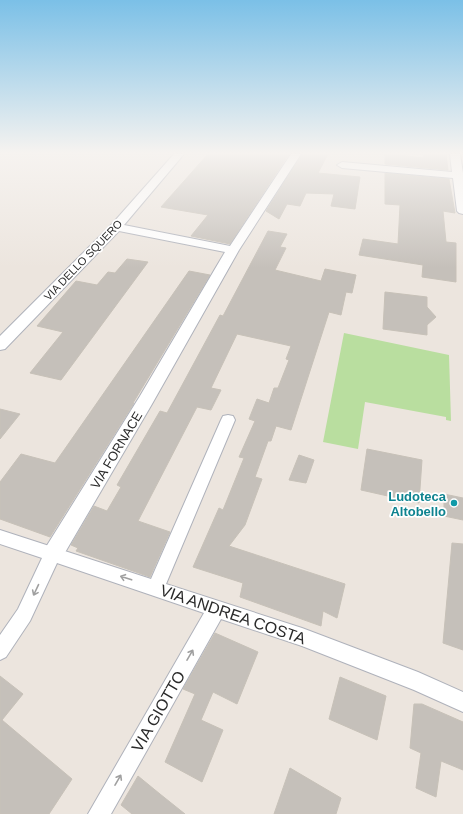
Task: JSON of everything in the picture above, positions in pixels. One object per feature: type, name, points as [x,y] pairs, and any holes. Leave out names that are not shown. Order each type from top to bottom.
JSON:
[{"type":"street","name":"VIA DELLO SQUERO","points":[[0,345],[116,226],[146,192]]},
{"type":"street","name":"VIA FORNACE","points":[[0,651],[24,615],[53,554],[146,400],[233,250],[271,192]]},
{"type":"street","points":[[461,192],[463,211]]},
{"type":"street","points":[[116,226],[233,250]]},
{"type":"street","points":[[156,588],[228,420]]},
{"type":"street","name":"VIA ANDREA COSTA","points":[[0,537],[302,637],[418,682],[463,702]]},
{"type":"street","name":"VIA GIOTTO","points":[[99,814],[217,608]]},
{"type":"green space","points":[[344,333],[449,355],[451,421],[446,420],[446,417],[365,402],[358,449],[323,442]]},
{"type":"building","points":[[174,192],[264,192],[230,244],[191,236],[208,215],[161,207]]},
{"type":"building","points":[[278,192],[358,192],[355,209],[331,206],[334,194],[306,193],[300,206],[287,204],[279,219],[266,211]]},
{"type":"building","points":[[385,192],[451,192],[455,213],[443,211],[446,242],[456,243],[456,282],[422,277],[423,265],[359,255],[363,239],[398,244],[400,205],[385,204]]},
{"type":"building","points":[[268,231],[287,234],[280,247],[286,248],[275,270],[321,281],[325,269],[356,275],[352,293],[346,292],[341,315],[329,312],[291,430],[276,426],[271,441],[268,441],[255,477],[262,479],[245,525],[229,546],[345,584],[337,618],[323,611],[321,626],[240,597],[243,583],[193,567],[219,508],[223,510],[244,458],[239,457],[255,421],[249,419],[257,399],[269,403],[274,388],[278,388],[289,360],[286,359],[291,346],[237,334],[211,388],[221,390],[211,410],[197,407],[138,521],[170,532],[150,577],[76,551],[78,548],[71,545],[94,506],[107,511],[121,487],[117,485],[160,411],[167,413],[220,315],[223,316]]},
{"type":"building","points":[[127,259],[148,262],[61,380],[30,373],[63,332],[37,326],[76,281],[97,285],[108,272],[115,273]]},
{"type":"building","points":[[189,271],[210,275],[134,403],[50,537],[0,519],[0,482],[21,454],[55,463]]},
{"type":"building","points":[[385,292],[427,297],[427,307],[436,317],[427,325],[427,335],[383,329]]},
{"type":"building","points":[[0,409],[20,414],[0,439]]},
{"type":"building","points":[[367,449],[422,460],[419,503],[361,490]]},
{"type":"building","points":[[299,455],[314,460],[306,483],[289,480]]},
{"type":"building","name":"Ludoteca Altobello","points":[[444,494],[463,498],[463,520],[444,516]]},
{"type":"building","points":[[452,543],[463,544],[463,650],[443,643]]},
{"type":"building","points":[[215,633],[258,652],[237,704],[213,692],[201,720],[223,730],[202,782],[165,762],[195,694],[183,689]]},
{"type":"building","points":[[0,676],[23,694],[2,720],[72,779],[49,814],[0,814]]},
{"type":"building","points":[[340,677],[386,696],[377,740],[329,719]]},
{"type":"building","points":[[414,704],[422,704],[463,722],[463,770],[441,761],[436,797],[416,788],[421,753],[410,748]]},
{"type":"building","points":[[290,768],[341,798],[336,814],[274,814]]},
{"type":"building","points":[[138,776],[185,814],[132,814],[121,805]]},
{"type":"place","name":"Ludoteca Altobello","points":[[454,503]]}]
